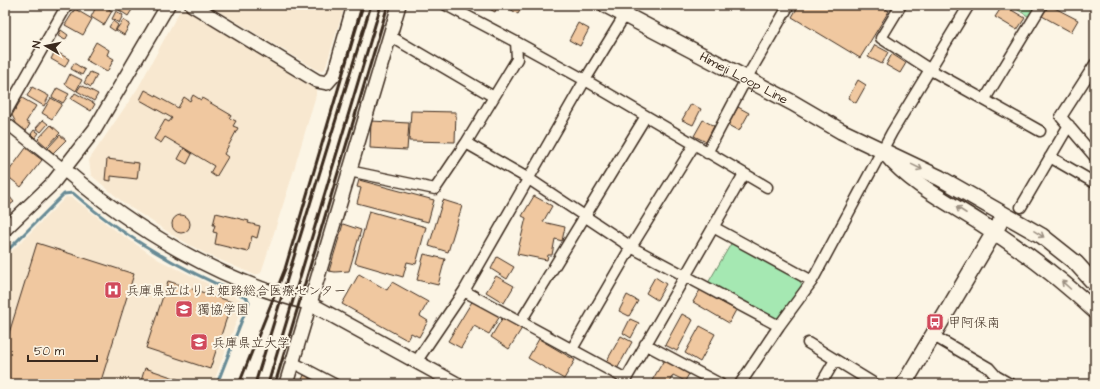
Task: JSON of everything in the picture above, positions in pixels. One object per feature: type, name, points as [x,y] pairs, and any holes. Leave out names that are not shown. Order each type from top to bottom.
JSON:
[{"type":"main road","name":"Himeji Loop Line","points":[[606,5],[628,10],[746,79],[793,103],[841,131],[940,178],[1042,236],[1076,263],[1095,284]]},
{"type":"main road","name":"Himeji Loop Line","points":[[882,150],[898,169],[922,186],[994,231],[1045,267],[1095,311]]},
{"type":"main road","points":[[904,384],[994,231],[1005,215]]},
{"type":"street","points":[[5,114],[67,5]]},
{"type":"street","points":[[5,229],[65,170],[95,129],[168,5]]},
{"type":"street","points":[[192,5],[317,81],[327,83],[334,75],[354,5]]},
{"type":"street","points":[[286,384],[399,5]]},
{"type":"street","points":[[446,5],[585,80],[767,188]]},
{"type":"street","points":[[901,5],[881,38],[930,69],[1040,131]]},
{"type":"street","points":[[740,384],[779,326],[812,281],[882,150],[969,5]]},
{"type":"street","points":[[985,99],[1042,5]]},
{"type":"street","points":[[707,153],[785,6]]},
{"type":"street","points":[[416,362],[464,291],[585,80],[628,10]]},
{"type":"street","points":[[390,36],[494,97]]},
{"type":"street","points":[[349,171],[435,189],[466,143],[517,59],[516,42]]},
{"type":"street","points":[[1095,64],[1061,117],[1095,157]]},
{"type":"street","points":[[521,321],[646,116]]},
{"type":"street","points":[[5,122],[116,210],[165,242],[209,265],[287,298],[310,304],[457,384]]},
{"type":"street","points":[[1021,207],[1069,125]]},
{"type":"street","points":[[466,143],[529,179],[584,217],[632,247],[779,326]]},
{"type":"street","points":[[572,349],[694,146]]},
{"type":"street","points":[[1050,157],[1095,183]]},
{"type":"street","points":[[464,291],[572,349],[624,381],[744,174]]},
{"type":"street","points":[[713,227],[812,281]]},
{"type":"street","points":[[932,335],[989,368],[996,376],[1010,384]]},
{"type":"street","points":[[808,343],[875,384]]},
{"type":"street","points":[[645,344],[720,384]]},
{"type":"street","points":[[821,384],[835,360]]},
{"type":"street","points":[[292,362],[334,384]]},
{"type":"shaded area","points":[[208,5],[345,5],[325,69],[319,71]]},
{"type":"shaded area","points":[[185,9],[316,89],[316,95],[290,183],[261,273],[255,275],[206,254],[176,237],[125,204],[91,175],[89,160],[138,88],[180,10]]},
{"type":"shaded area","name":"兵庫県立はりま姫路総合医療センター","points":[[66,197],[73,198],[112,228],[159,260],[244,301],[213,384],[5,384],[5,258]]},
{"type":"green space","points":[[1010,5],[1038,5],[1031,18]]},
{"type":"green space","points":[[732,242],[800,281],[803,288],[780,319],[774,321],[708,283]]},
{"type":"building","points":[[97,5],[102,5],[112,11],[104,25],[91,17]]},
{"type":"building","points":[[118,5],[135,5],[128,16],[116,8]]},
{"type":"building","points":[[482,5],[498,5],[495,12]]},
{"type":"building","points":[[505,5],[523,5],[518,14]]},
{"type":"building","points":[[799,5],[879,5],[889,11],[860,58],[792,17]]},
{"type":"building","points":[[1003,5],[1025,18],[1017,30],[995,17]]},
{"type":"building","points":[[1049,5],[1078,20],[1071,32],[1042,16]]},
{"type":"building","points":[[75,9],[92,19],[83,35],[65,25]]},
{"type":"building","points":[[116,11],[123,15],[119,23],[112,19]]},
{"type":"building","points":[[123,20],[130,24],[124,35],[116,30]]},
{"type":"building","points":[[113,21],[118,25],[115,31],[109,27]]},
{"type":"building","points":[[578,23],[589,29],[580,46],[569,40]]},
{"type":"building","points":[[61,30],[68,35],[65,40],[58,36]]},
{"type":"building","points":[[96,42],[109,50],[107,55],[114,59],[107,72],[86,60]]},
{"type":"building","points":[[875,45],[888,52],[882,64],[868,57]]},
{"type":"building","points":[[55,51],[69,59],[65,67],[51,59]]},
{"type":"building","points":[[892,54],[906,63],[900,73],[886,65]]},
{"type":"building","points":[[74,63],[85,70],[82,75],[71,69]]},
{"type":"building","points":[[90,72],[97,75],[91,87],[84,83]]},
{"type":"building","points":[[70,74],[82,80],[76,91],[65,84]]},
{"type":"building","points":[[858,80],[866,85],[856,103],[848,98]]},
{"type":"building","points":[[81,85],[98,94],[94,101],[77,91]]},
{"type":"building","points":[[32,87],[49,96],[44,106],[27,96]]},
{"type":"building","points":[[57,88],[69,94],[63,103],[52,97]]},
{"type":"building","points":[[145,90],[178,108],[184,97],[190,101],[193,95],[201,100],[202,98],[231,115],[229,118],[236,121],[233,126],[238,128],[224,154],[228,157],[216,177],[210,173],[214,166],[165,137],[161,143],[154,139],[165,120],[169,122],[172,118],[140,100]]},
{"type":"building","points":[[75,93],[95,104],[91,111],[71,99]]},
{"type":"building","points":[[22,98],[36,106],[26,122],[30,124],[26,131],[17,125],[12,115]]},
{"type":"building","points":[[51,98],[62,104],[52,119],[42,113]]},
{"type":"building","points":[[691,104],[701,109],[693,125],[682,120]]},
{"type":"building","points":[[738,107],[749,113],[739,131],[728,125]]},
{"type":"building","points":[[411,111],[456,112],[455,142],[409,141]]},
{"type":"building","points":[[43,120],[48,124],[41,132],[36,128]]},
{"type":"building","points":[[703,120],[714,126],[706,142],[694,136]]},
{"type":"building","points":[[371,121],[409,123],[407,150],[370,148]]},
{"type":"building","points":[[51,125],[60,133],[47,147],[38,139]]},
{"type":"building","points":[[34,130],[39,133],[35,138],[31,134]]},
{"type":"building","points":[[60,135],[66,140],[53,153],[48,148]]},
{"type":"building","points":[[26,148],[42,160],[21,187],[6,175]]},
{"type":"building","points":[[184,148],[192,154],[187,164],[178,159]]},
{"type":"building","points":[[107,159],[139,163],[137,179],[111,176],[111,181],[105,180]]},
{"type":"building","points":[[359,180],[434,200],[428,222],[357,203],[361,188],[357,187]]},
{"type":"building","points":[[9,196],[14,202],[6,208],[5,200]]},
{"type":"building","points":[[534,196],[552,206],[543,222],[565,227],[562,241],[555,239],[552,255],[548,255],[547,260],[517,254],[526,218],[522,216]]},
{"type":"building","points":[[443,200],[462,206],[448,252],[429,246]]},
{"type":"building","points":[[369,211],[426,227],[416,264],[407,262],[403,277],[355,263]]},
{"type":"building","points":[[216,213],[249,221],[248,223],[260,226],[257,238],[252,236],[248,252],[215,244],[217,233],[213,232],[215,225],[213,225]]},
{"type":"building","points":[[181,215],[187,218],[190,224],[187,230],[181,233],[175,230],[172,224],[175,218]]},
{"type":"building","points":[[343,224],[361,230],[349,271],[329,271]]},
{"type":"building","points":[[37,243],[134,274],[100,384],[5,384],[5,346]]},
{"type":"building","points":[[424,254],[445,259],[438,285],[417,280]]},
{"type":"building","points":[[497,257],[514,267],[507,279],[491,269]]},
{"type":"building","points":[[359,274],[387,290],[392,282],[428,302],[420,316],[428,321],[419,337],[411,333],[407,340],[342,304]]},
{"type":"building","points":[[496,276],[514,286],[504,303],[486,292]]},
{"type":"building","points":[[655,277],[666,284],[657,300],[646,293]]},
{"type":"building","points":[[168,281],[232,302],[210,369],[146,348]]},
{"type":"building","points":[[700,290],[736,310],[729,323],[693,302]]},
{"type":"building","points":[[627,295],[638,301],[629,316],[619,311]]},
{"type":"building","points":[[473,300],[500,316],[489,334],[474,326],[461,348],[448,341]]},
{"type":"building","points":[[682,314],[693,320],[677,351],[665,345]]},
{"type":"building","points":[[503,317],[522,328],[509,349],[491,337]]},
{"type":"building","points":[[630,319],[639,323],[631,338],[623,333]]},
{"type":"building","points":[[700,326],[715,334],[700,362],[685,353]]},
{"type":"building","points":[[621,336],[632,342],[617,369],[606,362]]},
{"type":"building","points":[[539,339],[575,360],[564,379],[528,358]]},
{"type":"building","points":[[664,360],[689,374],[685,381],[673,375],[668,384],[650,384]]},
{"type":"building","points":[[145,368],[192,384],[140,384]]},
{"type":"building","points":[[304,375],[322,384],[300,384]]},
{"type":"waterway","points":[[5,253],[64,194],[73,193],[113,225],[155,252],[177,265],[246,297],[249,302],[217,384]]},
{"type":"railway","points":[[239,384],[285,269],[363,5]]},
{"type":"railway","points":[[255,384],[371,5]]},
{"type":"railway","points":[[268,384],[381,5]]},
{"type":"railway","points":[[275,384],[388,5]]},
{"type":"place","name":"兵庫県立はりま姫路総合医療センター","points":[[113,290]]},
{"type":"place","name":"獨協学園","points":[[184,309]]},
{"type":"place","name":"甲阿保南","points":[[935,322]]},
{"type":"place","name":"兵庫県立大学","points":[[199,342]]}]
